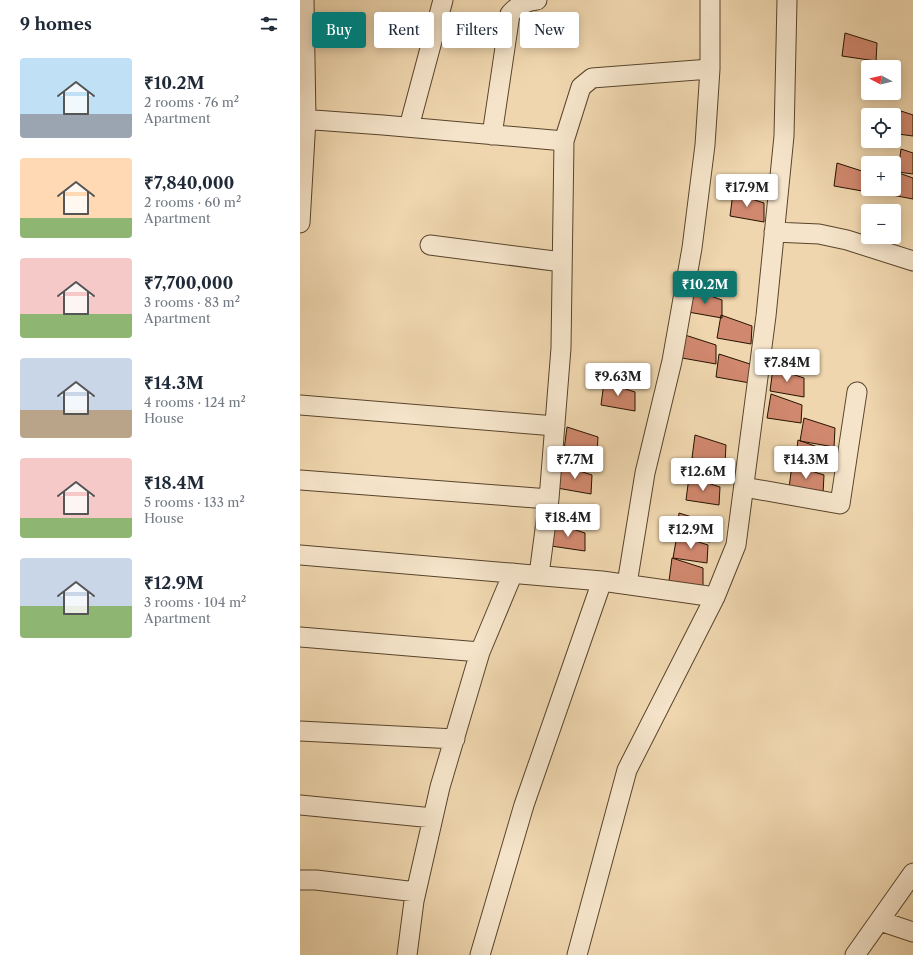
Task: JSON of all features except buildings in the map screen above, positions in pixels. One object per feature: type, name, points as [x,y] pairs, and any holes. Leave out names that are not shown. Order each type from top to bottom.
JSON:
[{"type":"street","points":[[300,223],[304,0]]},
{"type":"street","points":[[409,127],[443,0]]},
{"type":"street","points":[[492,135],[510,14],[517,6],[537,0]]},
{"type":"street","points":[[627,584],[645,473],[672,361],[692,248],[705,145],[710,69],[710,0]]},
{"type":"street","points":[[577,955],[626,770],[715,597],[736,545],[766,316],[784,136],[787,0]]},
{"type":"street","points":[[539,575],[550,499],[561,348],[564,141],[581,87],[592,78],[710,69]]},
{"type":"street","points":[[303,119],[564,141]]},
{"type":"street","points":[[774,232],[819,234],[847,240],[913,261]]},
{"type":"street","points":[[430,244],[562,262]]},
{"type":"street","points":[[744,487],[840,504],[857,392]]},
{"type":"street","points":[[300,405],[555,426]]},
{"type":"street","points":[[300,480],[550,499]]},
{"type":"street","points":[[300,555],[602,581],[715,597]]},
{"type":"street","points":[[406,955],[416,892],[440,787],[480,652],[513,573]]},
{"type":"street","points":[[480,955],[524,805],[602,581]]},
{"type":"street","points":[[300,637],[480,652]]},
{"type":"street","points":[[300,731],[454,739]]},
{"type":"street","points":[[300,805],[433,818]]},
{"type":"street","points":[[856,955],[913,873]]},
{"type":"street","points":[[300,880],[316,880],[416,892]]},
{"type":"street","points":[[880,921],[913,932]]}]
